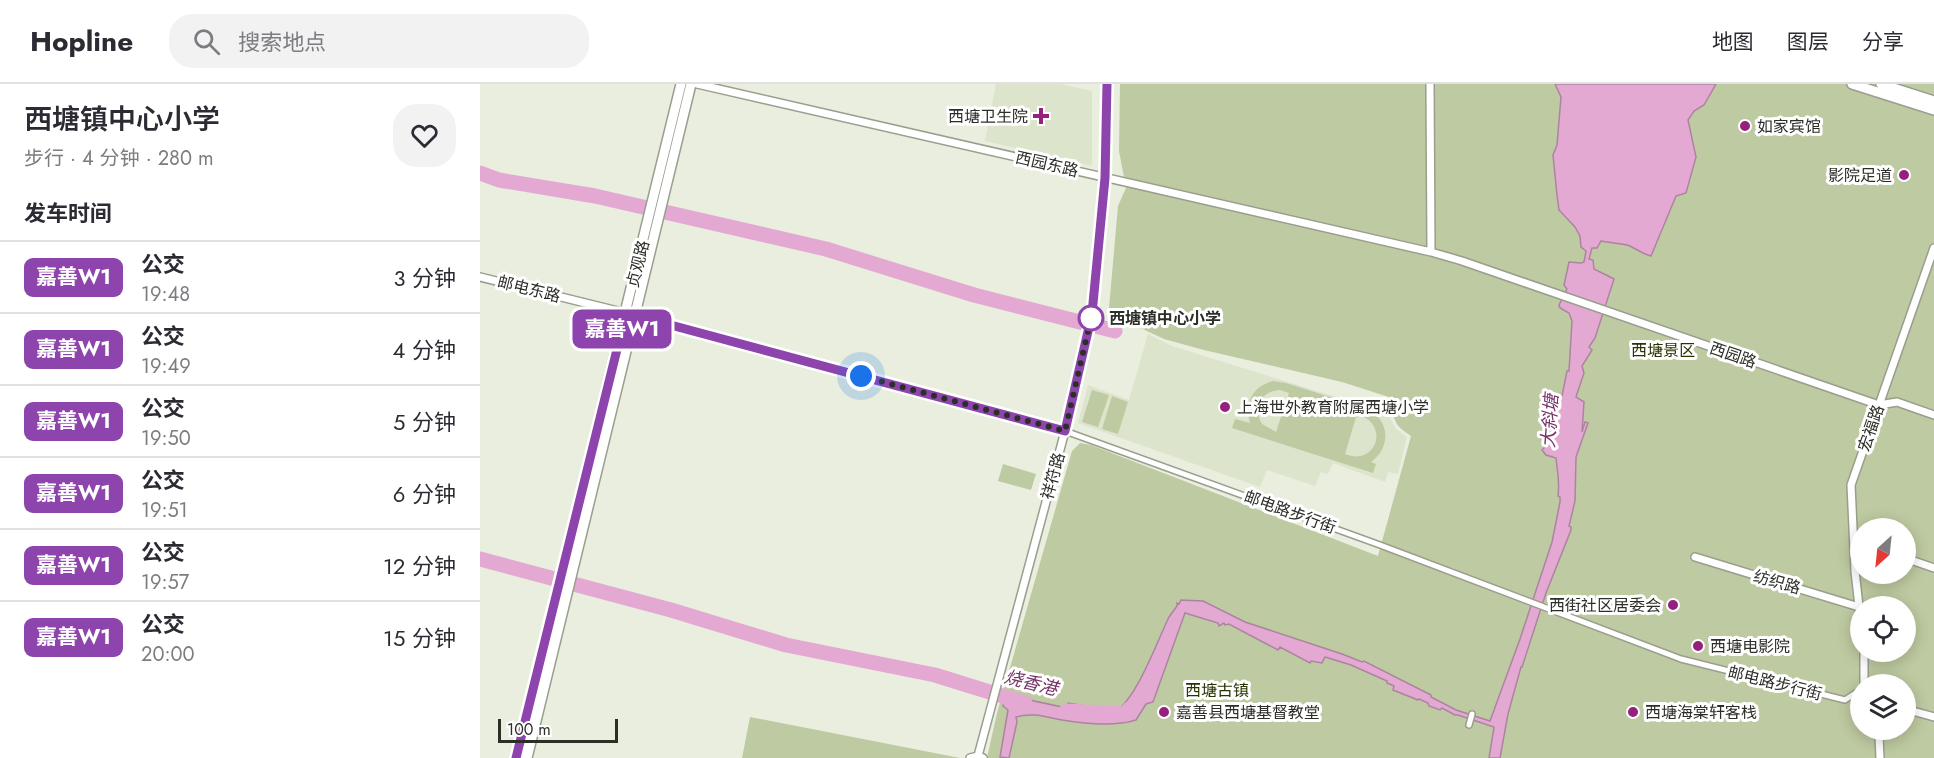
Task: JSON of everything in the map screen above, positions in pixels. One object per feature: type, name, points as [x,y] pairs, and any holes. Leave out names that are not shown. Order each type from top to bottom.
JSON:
[{"type":"main road","points":[[526,758],[561,599],[663,181],[681,84]]},
{"type":"main road","points":[[663,181],[691,84]]},
{"type":"main road","points":[[1852,84],[1934,110]]},
{"type":"main road","points":[[1881,84],[1934,101]]},
{"type":"main road","points":[[517,758],[561,599]]},
{"type":"street","name":"西园东路","points":[[697,84],[1431,252]]},
{"type":"street","name":"祥符路","points":[[980,757],[1065,431],[1092,314],[1105,178],[1107,84]]},
{"type":"street","points":[[1430,84],[1431,252]]},
{"type":"street","name":"宏福路","points":[[1854,518],[1851,485],[1934,248]]},
{"type":"street","name":"西园路","points":[[1431,252],[1879,405],[1897,402],[1934,415]]},
{"type":"street","name":"邮电东路","points":[[480,276],[1065,431]]},
{"type":"street","name":"邮电路步行街","points":[[1065,431],[1681,659],[1845,700],[1850,697]]},
{"type":"street","name":"纺织路","points":[[1695,557],[1850,608]]},
{"type":"street","points":[[1916,562],[1934,568]]},
{"type":"street","points":[[1916,712],[1934,717]]},
{"type":"street","points":[[1469,725],[1472,714]]},
{"type":"street","points":[[1878,740],[1880,758]]},
{"type":"street","points":[[970,758],[980,757]]},
{"type":"shaded area","name":"西塘卫生院","points":[[996,84],[1061,84],[1092,91],[1092,166],[985,141]]},
{"type":"shaded area","points":[[1555,84],[1716,84],[1704,105],[1694,111],[1688,120],[1696,157],[1686,193],[1676,196],[1651,256],[1627,245],[1601,241],[1597,248],[1592,248],[1589,259],[1593,260],[1594,269],[1614,279],[1595,338],[1589,347],[1592,350],[1582,366],[1584,373],[1576,397],[1584,402],[1582,432],[1585,422],[1588,423],[1576,457],[1575,501],[1569,526],[1571,530],[1546,593],[1521,667],[1508,714],[1500,758],[1489,758],[1494,727],[1455,715],[1442,708],[1440,710],[1429,706],[1428,703],[1419,699],[1393,690],[1394,686],[1387,681],[1351,665],[1325,657],[1322,663],[1311,661],[1310,663],[1280,647],[1278,650],[1229,624],[1224,623],[1219,626],[1218,623],[1185,613],[1153,702],[1146,704],[1136,720],[1118,724],[1099,724],[1045,716],[1016,717],[1017,722],[1009,758],[1000,757],[1008,710],[1003,706],[1006,695],[1067,708],[1068,703],[1085,706],[1085,714],[1109,715],[1118,710],[1136,687],[1169,617],[1181,600],[1203,601],[1245,622],[1364,661],[1456,710],[1490,721],[1552,542],[1560,502],[1558,471],[1556,458],[1546,455],[1542,450],[1546,446],[1540,437],[1546,440],[1557,403],[1556,399],[1562,396],[1567,371],[1569,371],[1572,321],[1569,313],[1559,305],[1567,289],[1564,285],[1569,262],[1584,262],[1586,251],[1581,247],[1580,236],[1575,227],[1559,210],[1553,155],[1557,145],[1561,97]]},
{"type":"shaded area","name":"上海世外教育附属西塘小学","points":[[1148,334],[1172,346],[1388,413],[1395,428],[1407,437],[1398,474],[1388,472],[1385,482],[1333,463],[1328,474],[1321,472],[1315,486],[1267,470],[1260,487],[1078,423],[1088,385],[1129,400]]},
{"type":"green space","name":"西塘景区","points":[[1120,84],[1934,84],[1934,758],[987,758],[997,713],[1072,451],[1080,443],[1091,445],[1378,556],[1411,436],[1395,421],[1393,412],[1395,399],[1342,382],[1164,339],[1132,324],[1108,319],[1118,206],[1126,188],[1119,151]]},
{"type":"green space","points":[[1273,381],[1286,383],[1365,408],[1373,413],[1383,426],[1385,441],[1378,456],[1371,462],[1376,464],[1373,473],[1232,428],[1235,419],[1250,423],[1248,409],[1251,397],[1266,383]],"holes":[[[1280,390],[1289,393],[1276,432],[1262,424],[1258,406],[1268,393]],[[1357,414],[1368,419],[1374,426],[1376,434],[1371,450],[1365,455],[1356,456],[1345,454]]]},
{"type":"green space","points":[[1092,390],[1109,395],[1098,427],[1082,422]]},
{"type":"green space","points":[[1112,396],[1128,402],[1118,434],[1102,429]]},
{"type":"green space","points":[[1003,464],[1036,474],[1031,490],[998,481]]},
{"type":"green space","points":[[750,717],[960,758],[742,758]]},
{"type":"waterway","points":[[480,173],[499,180],[595,196],[826,249],[974,295],[1115,331]]},
{"type":"waterway","name":"烧香港","points":[[480,559],[671,610],[786,645],[935,675],[1025,703]]},
{"type":"waterway","name":"烧香港","points":[[1066,711],[1126,714],[1129,709]]},
{"type":"bus line","name":"嘉善W1","points":[[516,758],[626,313],[1065,431],[1092,314],[1105,178],[1107,84]]},
{"type":"place","name":"西塘卫生院","points":[[1041,116]]},
{"type":"place","name":"如家宾馆","points":[[1745,126]]},
{"type":"place","name":"影院足道","points":[[1904,175]]},
{"type":"place","name":"西塘镇中心小学","points":[[1091,318]]},
{"type":"place","name":"上海世外教育附属西塘小学","points":[[1225,407]]},
{"type":"place","name":"西街社区居委会","points":[[1673,605]]},
{"type":"place","name":"西塘电影院","points":[[1698,646]]},
{"type":"place","name":"嘉善县西塘基督教堂","points":[[1164,712]]},
{"type":"place","name":"西塘海棠轩客栈","points":[[1633,712]]},
{"type":"route","points":[[861,376],[1065,431],[1092,314],[1091,318]]},
{"type":"water label","name":"大斜塘","points":[[1550,421]]},
{"type":"park label","name":"西塘古镇","points":[[1217,690]]}]
